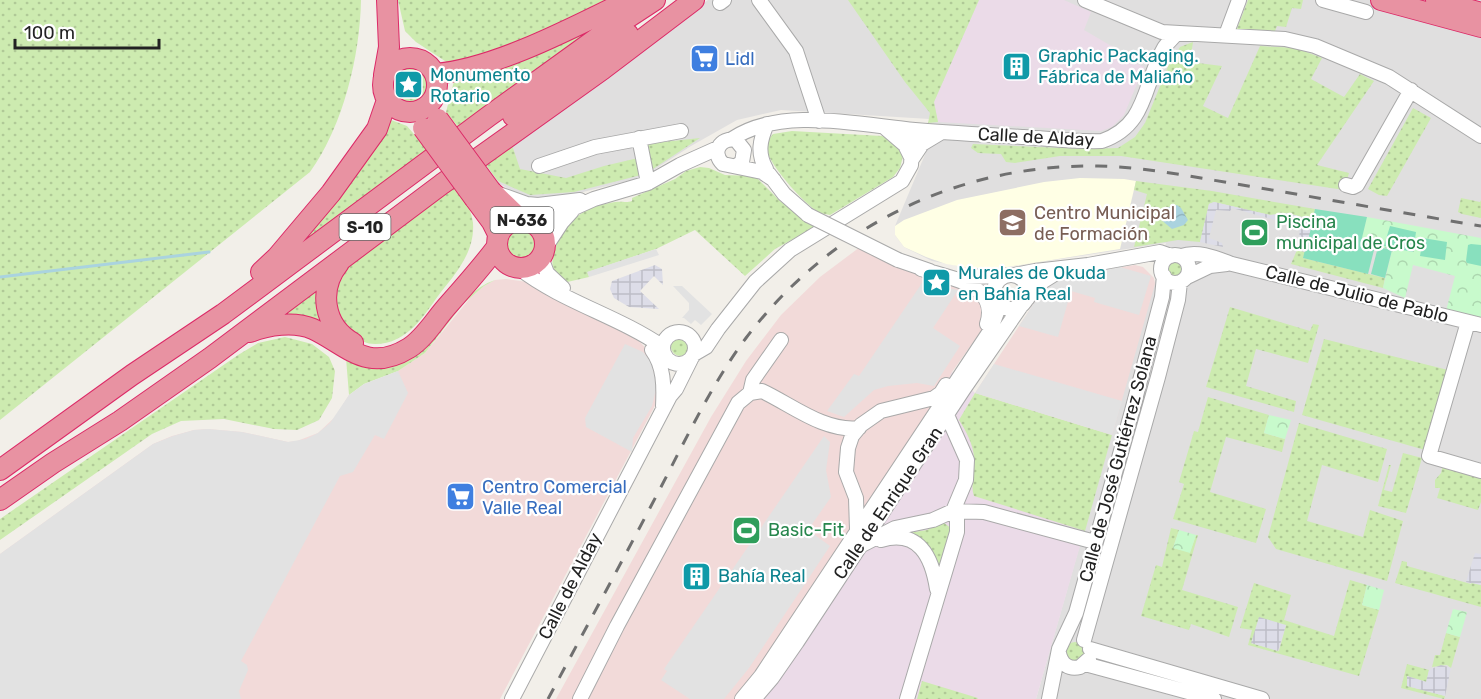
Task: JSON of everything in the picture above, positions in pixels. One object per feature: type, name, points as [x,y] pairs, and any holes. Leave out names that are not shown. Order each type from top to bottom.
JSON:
[{"type":"highway","points":[[435,74],[457,72],[506,55],[629,0]]},
{"type":"highway","name":"S-10","points":[[0,470],[132,375],[223,314],[489,116],[597,38],[655,0]]},
{"type":"highway","name":"S-10","points":[[0,500],[53,463],[102,421],[382,216],[497,127],[606,50],[683,0]]},
{"type":"highway","points":[[53,463],[120,421],[232,341],[451,177],[603,69],[694,0]]},
{"type":"highway","points":[[1436,0],[1481,14]]},
{"type":"highway","points":[[1391,2],[1481,27]]},
{"type":"highway","points":[[1391,2],[1481,37]]},
{"type":"highway","points":[[388,3],[400,38],[420,60]]},
{"type":"highway","points":[[132,375],[260,274],[277,257],[331,193],[377,129],[387,100],[383,89],[383,78],[389,47],[388,3]]},
{"type":"highway","points":[[383,78],[389,68],[398,61],[409,58],[426,63],[435,74],[438,87],[425,116]]},
{"type":"highway","name":"N-636","points":[[387,100],[397,109],[425,116],[483,195],[501,260],[515,268],[534,265],[543,253],[542,232],[483,195]]},
{"type":"highway","name":"N-636","points":[[497,241],[510,222],[525,221]]},
{"type":"highway","points":[[232,341],[253,331],[272,326],[301,326],[312,328],[360,356],[381,357],[395,354],[418,341],[456,297],[497,241]]},
{"type":"highway","points":[[347,255],[328,282],[325,297],[328,316],[338,332],[357,346],[376,352],[395,354]]},
{"type":"highway","points":[[456,297],[485,277],[515,268]]},
{"type":"street","points":[[759,0],[796,51],[819,121]]},
{"type":"street","points":[[1085,0],[1162,32],[1285,39],[1315,46],[1389,77],[1481,136]]},
{"type":"street","points":[[1226,35],[1239,0]]},
{"type":"street","points":[[1323,0],[1366,12]]},
{"type":"street","name":"Calle de Alday","points":[[767,124],[819,121],[913,130],[1102,141],[1123,131],[1130,124],[1164,48],[1176,34]]},
{"type":"street","points":[[1346,185],[1353,187],[1357,185],[1411,90]]},
{"type":"street","points":[[525,221],[554,217],[594,199],[648,183],[688,161],[719,155],[723,141],[739,152],[750,138],[767,124]]},
{"type":"street","points":[[767,124],[762,137],[760,153],[770,175]]},
{"type":"street","points":[[884,127],[905,146],[912,159]]},
{"type":"street","name":"Calle de Alday","points":[[912,159],[913,130]]},
{"type":"street","points":[[539,166],[595,147],[681,131]]},
{"type":"street","name":"Calle de Alday","points":[[512,699],[692,356],[706,347],[755,282],[790,250],[902,181],[922,144],[942,132]]},
{"type":"street","points":[[639,138],[648,183]]},
{"type":"street","name":"Calle de Julio de Pablo","points":[[719,155],[727,166],[739,152],[762,172],[770,175],[791,201],[808,216],[898,260],[974,287],[982,292],[989,303],[990,315]]},
{"type":"street","points":[[483,195],[538,205],[594,199]]},
{"type":"street","points":[[579,205],[562,222],[543,253],[547,273],[558,286],[584,298],[611,317]]},
{"type":"street","name":"Calle de Julio de Pablo","points":[[964,277],[1010,276],[1160,252],[1176,256],[1209,255],[1232,264],[1474,323]]},
{"type":"street","points":[[1130,258],[1146,262],[1170,282],[1183,279],[1189,272],[1188,263],[1176,256],[1162,264],[1163,274]]},
{"type":"street","name":"Calle de Julio de Pablo","points":[[1183,279],[1210,266],[1232,264]]},
{"type":"street","points":[[515,268],[571,299],[642,333],[667,348],[673,362],[682,363],[692,356],[695,346],[687,334],[677,332],[667,348]]},
{"type":"street","name":"Calle de Julio de Pablo","points":[[1024,303],[1037,285],[1063,268]]},
{"type":"street","name":"Calle de Julio de Pablo","points":[[921,269],[964,277],[982,284],[997,299]]},
{"type":"street","name":"Calle de José Gutiérrez Solana","points":[[1049,699],[1060,646],[1065,640],[1076,613],[1132,411],[1162,297],[1163,274]]},
{"type":"street","points":[[1010,276],[1026,284],[1028,294],[1024,303],[1010,309],[997,299],[997,283],[1010,276]]},
{"type":"street","name":"Calle de José Gutiérrez Solana","points":[[1085,664],[1089,658],[1087,645],[1183,279]]},
{"type":"street","name":"Calle de Enrique Gran","points":[[754,699],[778,669],[990,331],[997,299]]},
{"type":"street","name":"Calle de Enrique Gran","points":[[742,699],[761,676],[947,415],[1024,303]]},
{"type":"street","name":"Calle de Enrique Gran","points":[[859,428],[881,411],[934,398],[941,393],[987,325],[990,315]]},
{"type":"street","points":[[1474,323],[1429,456],[1481,471]]},
{"type":"street","points":[[691,338],[718,329]]},
{"type":"street","name":"Calle de Alday","points":[[642,333],[645,342],[656,354],[663,376],[666,403]]},
{"type":"street","points":[[750,393],[753,380],[781,340]]},
{"type":"street","name":"Calle de Alday","points":[[666,403],[672,384],[667,348]]},
{"type":"street","points":[[580,699],[616,626],[738,403],[750,393],[762,392],[830,426],[847,429],[859,428]]},
{"type":"street","points":[[947,415],[967,460],[966,480],[953,511]]},
{"type":"street","points":[[830,426],[849,445]]},
{"type":"street","points":[[858,539],[856,498],[846,472],[849,445],[852,436],[859,428]]},
{"type":"street","points":[[962,489],[979,511]]},
{"type":"street","points":[[858,539],[933,520],[953,511],[979,511],[1095,542]]},
{"type":"street","points":[[953,511],[957,517],[957,532]]},
{"type":"street","points":[[907,699],[957,532],[966,519],[979,511]]},
{"type":"street","points":[[858,539],[908,538],[926,553],[938,591]]},
{"type":"street","points":[[1065,640],[1073,637],[1087,645],[1262,699]]},
{"type":"street","points":[[1059,653],[1060,660],[1066,666],[1076,668],[1085,664],[1214,699]]},
{"type":"street","points":[[1052,684],[1066,666]]},
{"type":"shaded area","points":[[708,0],[1481,0],[1481,699],[1036,699],[1166,243],[995,269],[970,268],[932,261],[904,247],[895,235],[895,226],[929,145],[930,119],[781,110],[737,120],[643,177],[583,192],[548,197],[530,197],[498,183],[481,161]]},
{"type":"shaded area","points":[[979,0],[1064,0],[1091,12],[1084,30],[1144,67],[1124,115],[1112,127],[1101,131],[938,122],[934,102]]},
{"type":"shaded area","name":"Centro Municipal de Formación","points":[[1080,178],[1136,181],[1120,249],[995,269],[970,268],[946,264],[926,257],[904,247],[895,235],[895,226],[904,220],[957,200],[1044,182]]},
{"type":"shaded area","points":[[1214,202],[1270,215],[1287,213],[1313,220],[1305,252],[1301,251],[1304,242],[1299,240],[1300,226],[1232,208],[1230,211],[1216,210],[1209,238],[1222,243],[1223,247],[1200,242],[1209,204]]},
{"type":"shaded area","points":[[860,247],[932,280],[978,291],[988,316],[981,331],[952,372],[935,408],[740,699],[556,699],[711,417],[746,361],[781,315],[820,277]]},
{"type":"shaded area","points":[[656,249],[659,255],[589,277],[587,272]]},
{"type":"shaded area","points":[[655,265],[662,269],[663,285],[654,276],[640,291],[659,309],[629,307],[614,298],[610,289],[612,281]]},
{"type":"shaded area","points":[[1135,265],[1143,267],[1154,278],[1155,284],[1112,435],[975,393],[1044,288],[1065,276]]},
{"type":"shaded area","points":[[1120,267],[1151,276],[1139,315],[1094,302],[1095,298],[1071,291],[1058,337],[1019,326],[1044,288],[1065,276]]},
{"type":"shaded area","points":[[506,279],[534,283],[639,341],[653,356],[659,398],[500,699],[0,699],[0,554],[153,444],[172,436],[208,429],[242,432],[288,442],[318,433],[335,417],[349,395],[398,371],[425,353],[471,297],[495,280]]},
{"type":"shaded area","points":[[922,283],[958,290],[933,328],[960,346],[934,386],[917,383],[888,386],[874,390],[844,417],[827,411],[854,374],[859,376]]},
{"type":"shaded area","points":[[673,286],[682,286],[712,314],[701,325],[695,320],[691,324],[682,318],[689,310],[689,303]]},
{"type":"shaded area","points":[[625,344],[643,352],[651,362],[657,385],[652,406],[633,438],[632,452],[586,427],[585,418]]},
{"type":"shaded area","points":[[994,364],[1122,401],[1112,435],[975,393]]},
{"type":"shaded area","points":[[398,371],[408,393],[384,439],[375,435],[353,472],[340,476],[241,661],[247,665],[248,670],[239,691],[241,699],[0,699],[0,554],[153,444],[194,430],[208,429],[242,432],[288,442],[306,439],[330,423],[349,395],[364,384]]},
{"type":"shaded area","points":[[952,372],[975,393],[1112,435],[1036,699],[742,699],[935,408]]},
{"type":"shaded area","points":[[824,436],[830,442],[826,470],[831,497],[808,530],[830,546],[749,668],[724,699],[690,699],[661,680],[667,671],[664,669]]},
{"type":"shaded area","points":[[1475,553],[1481,554],[1481,585],[1466,582]]},
{"type":"shaded area","points":[[1259,617],[1286,625],[1278,651],[1251,643]]},
{"type":"shaded area","points":[[1441,665],[1451,668],[1445,696],[1407,686],[1407,676],[1426,682],[1429,670]]},
{"type":"green space","points":[[0,0],[361,0],[357,44],[348,90],[332,134],[310,172],[0,420]]},
{"type":"green space","points":[[398,0],[614,0],[490,54],[448,63],[416,42],[405,31]]},
{"type":"green space","points":[[848,0],[979,0],[934,102],[938,122],[928,123],[930,113],[905,82]]},
{"type":"green space","points":[[1248,0],[1303,0],[1301,9],[1292,8],[1286,27],[1277,26],[1275,31],[1237,29]]},
{"type":"green space","points":[[623,9],[459,128],[446,112],[454,81]]},
{"type":"green space","points":[[1193,42],[1190,62],[1222,66],[1203,106],[1228,118],[1260,46],[1296,48],[1322,58],[1311,79],[1344,97],[1360,74],[1374,81],[1317,165],[1349,173],[1344,190],[1121,156],[1060,156],[1015,163],[1006,162],[1001,154],[978,153],[971,148],[973,144],[1085,149],[1118,148],[1135,137],[1145,123],[1169,64],[1180,47]]},
{"type":"green space","points":[[410,67],[417,68],[423,73],[428,79],[428,93],[423,99],[417,104],[410,105],[403,104],[397,99],[392,93],[391,86],[392,79],[397,73],[403,68]]},
{"type":"green space","points":[[1413,108],[1431,118],[1387,196],[1379,195],[1368,189]]},
{"type":"green space","points":[[391,120],[407,126],[430,153],[286,257]]},
{"type":"green space","points":[[792,131],[882,136],[897,145],[903,156],[900,168],[893,177],[830,215],[820,213],[806,203],[790,185],[767,151],[767,144],[773,134]]},
{"type":"green space","points":[[700,138],[650,171],[645,144]]},
{"type":"green space","points":[[511,142],[520,169],[566,178],[638,158],[641,175],[574,192],[530,195],[498,181],[483,161]]},
{"type":"green space","points":[[700,167],[725,175],[755,176],[780,201],[815,227],[775,249],[745,276],[695,230],[656,249],[588,272],[589,277],[563,283],[559,279],[552,263],[553,254],[559,239],[578,216],[604,204],[632,201],[632,198],[675,179],[686,171]]},
{"type":"green space","points":[[1136,181],[1212,191],[1315,209],[1313,220],[1287,213],[1270,215],[1214,202],[1209,204],[1200,242],[1178,240],[1134,247],[1147,194],[1134,190]]},
{"type":"green space","points":[[452,183],[468,206],[473,223],[471,243],[464,260],[421,319],[406,334],[387,343],[364,342],[337,321],[336,280],[341,271]]},
{"type":"green space","points":[[1461,198],[1480,202],[1481,200],[1481,218],[1458,212]]},
{"type":"green space","points":[[1315,209],[1367,217],[1361,242],[1375,246],[1368,274],[1303,258]]},
{"type":"green space","points":[[1367,217],[1481,238],[1481,320],[1446,311],[1455,276],[1413,265],[1405,298],[1383,288],[1392,250],[1360,242]]},
{"type":"green space","points":[[1390,226],[1416,232],[1413,252],[1384,246]]},
{"type":"green space","points":[[521,229],[532,234],[537,245],[532,256],[521,261],[510,256],[505,245],[510,234]]},
{"type":"green space","points":[[1423,238],[1447,242],[1445,260],[1420,256]]},
{"type":"green space","points":[[1468,245],[1481,245],[1481,266],[1466,261]]},
{"type":"green space","points":[[1378,247],[1392,250],[1385,278],[1371,274]]},
{"type":"green space","points":[[1297,250],[1305,252],[1303,258],[1385,278],[1383,288],[1291,264]]},
{"type":"green space","points":[[1175,259],[1182,262],[1185,269],[1182,276],[1175,279],[1168,276],[1165,269],[1168,262]]},
{"type":"green space","points":[[324,276],[331,333],[269,318]]},
{"type":"green space","points":[[495,280],[463,304],[425,353],[398,371],[364,384],[349,395],[346,358],[402,362],[427,346],[468,297],[481,287]]},
{"type":"green space","points":[[1230,307],[1310,331],[1313,324],[1319,325],[1308,363],[1256,349],[1246,386],[1296,401],[1294,412],[1206,387]]},
{"type":"green space","points":[[285,337],[312,344],[329,357],[335,371],[332,398],[319,420],[297,430],[274,429],[224,419],[181,421],[152,434],[0,540],[0,519],[238,355],[258,343]]},
{"type":"green space","points":[[680,338],[686,341],[689,347],[686,353],[680,356],[674,353],[671,347],[674,341]]},
{"type":"green space","points":[[1324,339],[1448,370],[1425,450],[1302,415]]},
{"type":"green space","points":[[975,393],[1112,435],[1085,531],[974,496],[973,452],[969,438],[959,420]]},
{"type":"green space","points":[[1208,397],[1269,415],[1264,433],[1285,439],[1282,452],[1226,437],[1210,492],[1266,509],[1256,543],[1173,519],[1184,484],[1179,482],[1194,431],[1198,432]]},
{"type":"green space","points":[[1269,415],[1291,420],[1285,439],[1264,433]]},
{"type":"green space","points":[[1299,423],[1387,449],[1378,482],[1322,465],[1307,521],[1363,537],[1370,510],[1403,521],[1387,581],[1276,549],[1268,537]]},
{"type":"green space","points":[[1403,453],[1422,458],[1406,513],[1378,506],[1389,465],[1391,465],[1384,490],[1392,492]]},
{"type":"green space","points":[[1443,465],[1481,475],[1481,502],[1478,510],[1437,498],[1440,488],[1435,488],[1435,480],[1441,473]]},
{"type":"green space","points":[[943,522],[952,529],[940,574],[908,533],[927,530]]},
{"type":"green space","points":[[1171,528],[1179,530],[1173,548],[1190,552],[1196,535],[1198,535],[1182,590],[1238,607],[1229,637],[1191,624],[1189,630],[1141,616],[1156,565],[1162,567]]},
{"type":"green space","points":[[1179,530],[1196,535],[1190,553],[1173,548]]},
{"type":"green space","points":[[1402,561],[1407,562],[1407,566],[1481,585],[1481,607],[1395,583]]},
{"type":"green space","points":[[1350,580],[1367,585],[1362,605],[1379,610],[1359,676],[1248,645],[1252,630],[1240,628],[1254,583],[1291,595],[1284,620],[1334,636]],"holes":[[[1286,625],[1279,651],[1251,643]]]},
{"type":"green space","points":[[1367,585],[1384,590],[1379,610],[1362,605]]},
{"type":"green space","points":[[1453,609],[1467,612],[1460,637],[1446,633]]},
{"type":"green space","points":[[1446,633],[1460,637],[1451,668],[1447,665],[1432,667],[1435,655],[1440,655]]},
{"type":"green space","points":[[1075,642],[1082,645],[1085,652],[1082,659],[1075,662],[1068,659],[1065,652],[1068,645]]},
{"type":"green space","points":[[1407,664],[1429,670],[1427,682],[1407,676],[1407,686],[1445,696],[1444,699],[1401,688]]},
{"type":"green space","points":[[922,681],[978,698],[917,699]]},
{"type":"water","points":[[1177,205],[1188,220],[1184,225],[1172,229],[1157,215],[1161,209]]},
{"type":"waterway","points":[[0,277],[209,252]]},
{"type":"railway","points":[[548,699],[707,399],[746,338],[780,298],[817,264],[858,234],[901,209],[948,190],[996,176],[1046,168],[1098,166],[1173,173],[1481,226]]},
{"type":"place","name":"Lidl","points":[[704,59]]},
{"type":"place","name":"Graphic Packaging. Fábrica de Maliaño","points":[[1017,66]]},
{"type":"place","name":"Monumento Rotario","points":[[409,85]]},
{"type":"place","name":"Centro Municipal de Formación","points":[[1013,223]]},
{"type":"place","name":"Piscina municipal de Cros","points":[[1255,232]]},
{"type":"place","name":"Murales de Okuda en Bahía Real","points":[[937,283]]},
{"type":"place","name":"Centro Comercial Valle Real","points":[[461,497]]},
{"type":"place","name":"Basic-Fit","points":[[747,530]]},
{"type":"place","name":"Bahía Real","points":[[697,576]]}]
